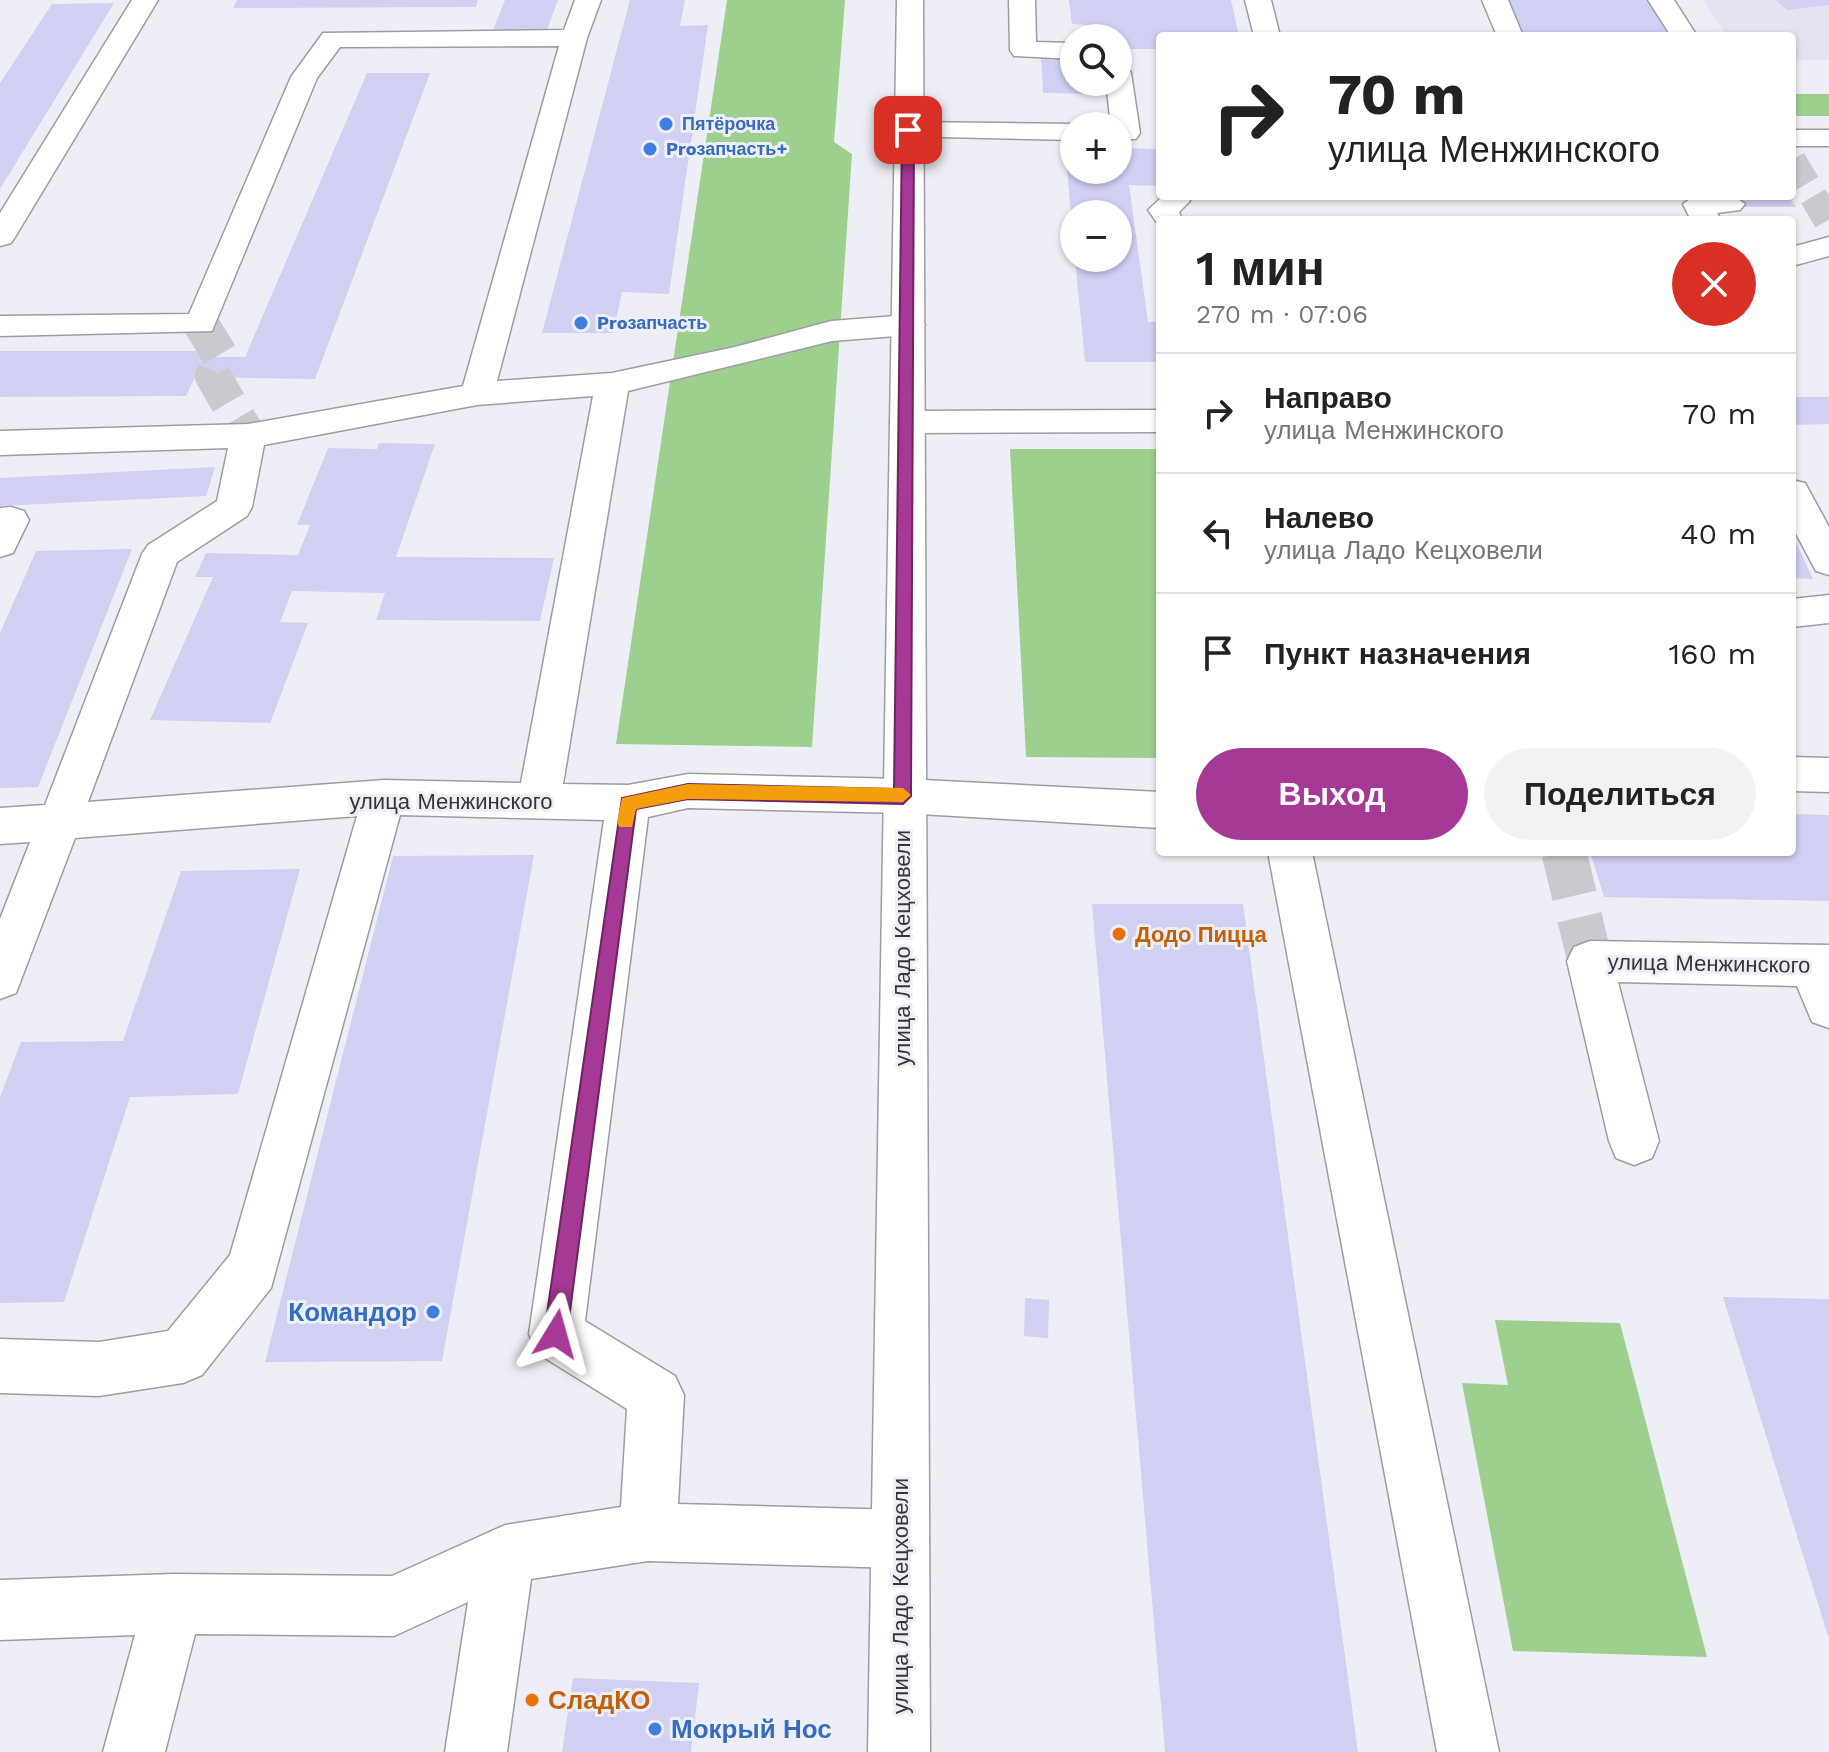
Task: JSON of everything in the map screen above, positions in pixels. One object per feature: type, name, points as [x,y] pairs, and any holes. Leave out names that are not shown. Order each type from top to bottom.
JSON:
[{"type":"main road","points":[[0,237],[145,0]]},
{"type":"main road","points":[[477,394],[574,38],[588,0]]},
{"type":"main road","name":"улица Ладо Кецховели","points":[[899,1752],[910,0]]},
{"type":"main road","points":[[1022,0],[1023,50],[1060,51]]},
{"type":"main road","points":[[1258,0],[1266,32]]},
{"type":"main road","points":[[1495,0],[1508,32]]},
{"type":"main road","points":[[1661,0],[1681,32]]},
{"type":"main road","points":[[0,326],[201,324],[304,77],[332,39],[574,38]]},
{"type":"main road","points":[[908,130],[1060,132]]},
{"type":"main road","points":[[1796,256],[1829,246]]},
{"type":"main road","points":[[0,443],[248,436],[477,394],[612,384],[736,357],[831,331],[909,325]]},
{"type":"main road","points":[[539,801],[612,384]]},
{"type":"main road","points":[[907,422],[1156,421]]},
{"type":"main road","points":[[0,978],[161,554],[234,507],[248,436]]},
{"type":"main road","points":[[1796,499],[1829,561]]},
{"type":"main road","points":[[0,521],[11,520],[0,544]]},
{"type":"main road","points":[[1796,613],[1829,609]]},
{"type":"main road","points":[[1796,774],[1829,775]]},
{"type":"main road","name":"улица Менжинского","points":[[0,826],[384,797],[628,803],[688,791],[903,796],[1156,810]]},
{"type":"main road","points":[[0,1366],[99,1369],[183,1356],[252,1269],[384,797]]},
{"type":"main road","points":[[628,803],[556,1334],[656,1395],[648,1532]]},
{"type":"main road","points":[[1291,856],[1468,1752]]},
{"type":"main road","name":"улица Менжинского","points":[[1634,1141],[1590,961],[1820,966]]},
{"type":"main road","points":[[1820,966],[1829,1007]]},
{"type":"main road","points":[[0,1610],[173,1604],[394,1606],[505,1554],[648,1532],[900,1539]]},
{"type":"main road","points":[[476,1752],[505,1554]]},
{"type":"main road","points":[[134,1752],[173,1604]]},
{"type":"shaded area","points":[[1703,0],[1829,0],[1829,60],[1796,60],[1796,32],[1724,32]]},
{"type":"green space","points":[[727,0],[845,0],[834,142],[852,154],[812,747],[616,744]]},
{"type":"green space","points":[[1796,94],[1829,94],[1829,116],[1797,116]]},
{"type":"green space","points":[[1010,449],[1156,449],[1156,758],[1026,757]]},
{"type":"green space","points":[[1495,1320],[1620,1323],[1707,1657],[1513,1651],[1462,1383],[1508,1385]]},
{"type":"building","points":[[237,0],[478,0],[476,7],[233,8]]},
{"type":"building","points":[[505,0],[558,0],[547,30],[493,30]]},
{"type":"building","points":[[630,0],[685,0],[680,26],[708,25],[669,294],[622,292],[613,333],[542,333]]},
{"type":"building","points":[[1069,0],[1231,0],[1238,32],[1156,32],[1156,49],[1132,49],[1132,24],[1072,24]]},
{"type":"building","points":[[1507,0],[1652,0],[1671,32],[1521,32]]},
{"type":"building","points":[[1776,0],[1829,0],[1829,5],[1787,10]]},
{"type":"building","points":[[114,3],[0,189],[0,83],[52,4]]},
{"type":"building","points":[[1041,58],[1060,59],[1060,93],[1043,93]]},
{"type":"building","points":[[367,73],[430,73],[315,379],[195,377],[186,396],[0,397],[0,351],[207,351],[204,357],[245,357]]},
{"type":"building","points":[[1132,148],[1156,149],[1156,186],[1129,185],[1131,200],[1070,200],[1068,184],[1132,184]]},
{"type":"building","points":[[1737,200],[1792,200],[1796,207],[1741,207]]},
{"type":"building","points":[[1132,207],[1148,322],[1156,322],[1156,362],[1085,362],[1076,272],[1132,272]]},
{"type":"building","points":[[1796,397],[1829,397],[1829,424],[1796,425]]},
{"type":"building","points":[[379,443],[435,444],[396,557],[554,558],[540,621],[376,620],[385,593],[292,591],[280,622],[308,623],[270,723],[150,720],[213,577],[195,577],[206,553],[298,555],[310,525],[297,525],[328,448],[377,449]]},
{"type":"building","points":[[215,467],[206,496],[0,506],[0,478]]},
{"type":"building","points":[[1796,543],[1813,579],[1796,578]]},
{"type":"building","points":[[132,549],[38,787],[0,788],[0,633],[36,551]]},
{"type":"building","points":[[1796,814],[1829,815],[1829,901],[1604,897],[1591,856],[1796,856]]},
{"type":"building","points":[[534,855],[442,1361],[265,1362],[393,856]]},
{"type":"building","points":[[300,869],[238,1094],[130,1097],[64,1302],[0,1303],[0,1097],[21,1042],[123,1041],[181,871]]},
{"type":"building","points":[[1092,904],[1243,904],[1358,1752],[1165,1752]]},
{"type":"building","points":[[1723,1297],[1829,1299],[1829,1636],[1828,1636]]},
{"type":"building","points":[[1025,1298],[1049,1300],[1048,1338],[1024,1336]]},
{"type":"building","points":[[573,1678],[699,1683],[691,1752],[562,1752]]},
{"type":"tunnel","points":[[1796,167],[1829,223]]},
{"type":"tunnel","points":[[201,324],[221,357],[213,376],[248,436]]},
{"type":"tunnel","points":[[1565,856],[1590,961]]},
{"type":"slow traffic","points":[[626,822],[628,803],[688,791],[903,795]]},
{"type":"place","name":"Пятёрочка","points":[[666,124]]},
{"type":"place","name":"Proзапчасть+","points":[[650,149]]},
{"type":"place","name":"Proзапчасть","points":[[581,323]]},
{"type":"place","name":"Додо Пицца","points":[[1119,934]]},
{"type":"place","name":"Командор","points":[[433,1312]]},
{"type":"place","name":"СладКО","points":[[532,1700]]},
{"type":"place","name":"Мокрый Нос","points":[[655,1729]]},
{"type":"route","points":[[556,1334],[628,803],[688,791],[903,796],[909,325],[908,130]]}]
